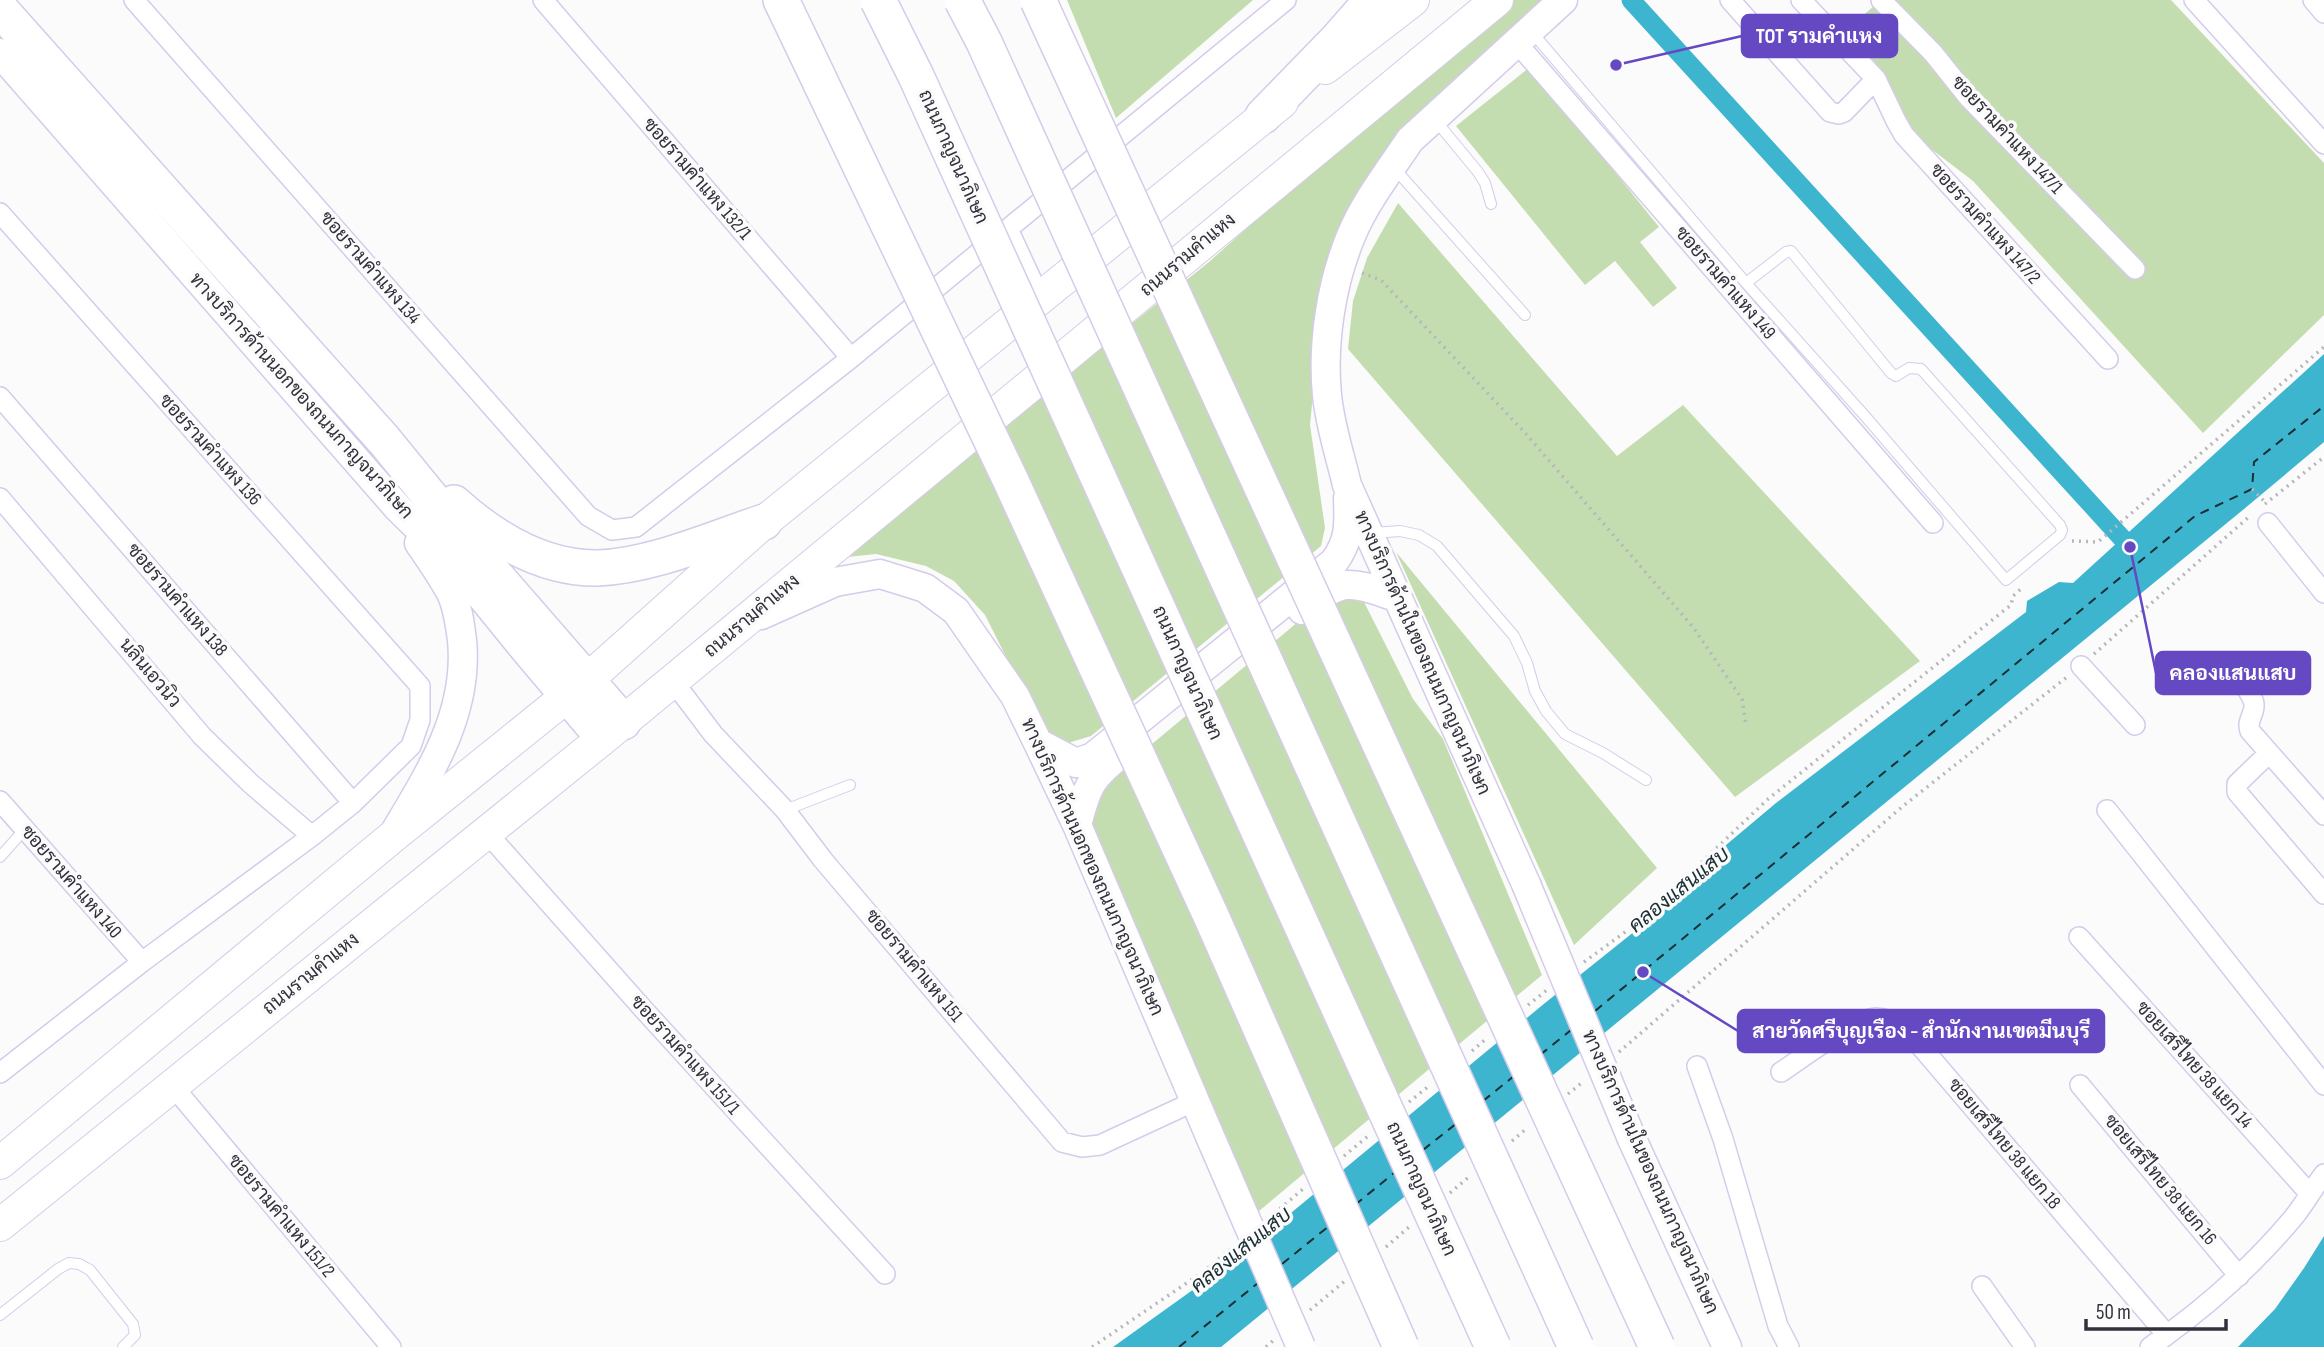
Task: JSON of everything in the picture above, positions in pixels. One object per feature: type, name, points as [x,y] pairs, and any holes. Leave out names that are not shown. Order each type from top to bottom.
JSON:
[{"type":"highway","points":[[780,0],[1010,479],[1206,906],[1401,1347]]},
{"type":"highway","name":"ถนนกาญจนาภิเษก","points":[[878,0],[916,76],[1493,1347]]},
{"type":"highway","points":[[962,0],[984,42],[1576,1347]]},
{"type":"highway","points":[[1038,0],[1657,1347]]},
{"type":"highway","points":[[1264,116],[1372,0]]},
{"type":"highway","points":[[0,9],[384,440],[481,559],[576,689],[612,731]]},
{"type":"highway","points":[[384,440],[468,516],[503,541],[530,555],[559,563],[597,568],[635,563],[764,522]]},
{"type":"main road","points":[[0,1163],[391,838],[576,689],[764,522],[1264,116],[1413,0]]},
{"type":"main road","name":"ถนนรามคำแหง","points":[[0,1224],[612,731],[1497,0]]},
{"type":"main road","name":"ทางบริการด้านในของถนนกาญจนาภิเษก","points":[[1563,0],[1410,140],[1392,166],[1351,236],[1342,266],[1329,314],[1327,395],[1333,430],[1348,485],[1367,533],[1526,884],[1632,1139],[1727,1347]]},
{"type":"main road","name":"ทางบริการด้านนอกของถนนกาญจนาภิเษก","points":[[0,53],[398,508],[576,689]]},
{"type":"main road","points":[[1038,743],[1076,763],[1093,757],[1334,562],[1343,549],[1349,527],[1348,485]]},
{"type":"main road","points":[[391,838],[432,770],[446,740],[456,710],[463,652],[460,624],[452,595],[398,508]]},
{"type":"main road","name":"ทางบริการด้านนอกของถนนกาญจนาภิเษก","points":[[742,624],[835,582],[880,574],[925,588],[956,611],[1015,696],[1077,825],[1209,1133],[1289,1343]]},
{"type":"main road","points":[[1077,825],[1085,791],[1101,769],[1328,589],[1345,584],[1365,586],[1396,597]]},
{"type":"street","name":"ซอยรามคำแหง 134","points":[[134,0],[588,516],[612,530],[636,527],[851,358]]},
{"type":"street","name":"ซอยรามคำแหง 132/1","points":[[543,0],[851,358]]},
{"type":"street","points":[[851,358],[1286,0]]},
{"type":"street","points":[[1730,0],[1830,112],[1844,112],[1876,79]]},
{"type":"street","name":"ซอยรามคำแหง 147/2","points":[[1801,0],[1876,79],[1904,135],[2108,359]]},
{"type":"street","name":"ซอยรามคำแหง 147/1","points":[[1881,0],[1933,53],[1969,98],[2135,269]]},
{"type":"street","points":[[2193,0],[2324,144]]},
{"type":"street","points":[[2312,0],[2324,13]]},
{"type":"street","name":"ซอยรามคำแหง 149","points":[[1524,37],[1933,523]]},
{"type":"street","name":"ซอยรามคำแหง 136","points":[[0,213],[420,687],[420,720],[411,746],[353,803]]},
{"type":"street","points":[[1008,229],[1040,298]]},
{"type":"street","name":"ซอยรามคำแหง 138","points":[[0,397],[353,803]]},
{"type":"street","name":"นลินเอวนิว","points":[[0,498],[202,736],[250,783],[312,836]]},
{"type":"street","points":[[2261,515],[2324,593]]},
{"type":"street","points":[[2081,666],[2135,725]]},
{"type":"street","points":[[2237,674],[2254,702],[2248,721],[2250,732],[2324,815]]},
{"type":"street","name":"ซอยรามคำแหง 151","points":[[673,681],[720,742],[785,810],[823,860],[1062,1142],[1082,1147],[1100,1144],[1195,1101]]},
{"type":"street","points":[[2269,754],[2237,784],[2237,792],[2324,894]]},
{"type":"street","name":"ซอยรามคำแหง 140","points":[[0,801],[142,962]]},
{"type":"street","points":[[0,1073],[353,803]]},
{"type":"street","points":[[2107,810],[2324,1085]]},
{"type":"street","name":"ซอยรามคำแหง 151/1","points":[[487,833],[885,1274]]},
{"type":"street","name":"ซอยเสรีไทย 38 แยก 14","points":[[2079,937],[2309,1193]]},
{"type":"street","name":"ซอยเสรีไทย 38 แยก 18","points":[[1781,1072],[1856,1024],[1874,1018],[1893,1021],[1906,1029],[2167,1335]]},
{"type":"street","points":[[1697,1066],[1723,1139],[1778,1326],[1789,1347]]},
{"type":"street","name":"ซอยรามคำแหง 151/2","points":[[172,1085],[391,1347]]},
{"type":"street","name":"ซอยเสรีไทย 38 แยก 16","points":[[2080,1085],[2239,1276]]},
{"type":"street","points":[[2150,1347],[2239,1276],[2295,1216],[2324,1174]]},
{"type":"street","points":[[1982,1286],[2025,1347]]},
{"type":"lane","points":[[1524,37],[1865,416],[2006,580],[2060,535],[2060,525],[1921,369],[1909,368],[1896,376],[1891,373],[1791,251],[1746,283]]},
{"type":"lane","points":[[1433,118],[1478,172],[1485,183],[1491,204]]},
{"type":"lane","points":[[1392,166],[1525,316]]},
{"type":"lane","points":[[1367,533],[1400,531],[1419,535],[1437,546],[1514,636],[1528,663],[1535,691],[1546,712],[1565,734],[1603,753],[1646,780]]},
{"type":"lane","points":[[785,810],[850,785]]},
{"type":"lane","points":[[0,857],[25,830]]},
{"type":"lane","points":[[0,1315],[58,1269],[69,1263],[79,1264],[90,1270],[133,1324],[135,1335],[123,1347]]},
{"type":"path","points":[[1342,266],[1381,280],[1526,434],[1693,626],[1742,699],[1746,725]]},
{"type":"path","points":[[2073,541],[2098,542],[2324,347]]},
{"type":"path","points":[[1618,1053],[1903,806],[2081,666],[2261,515],[2266,503],[2324,457]]},
{"type":"path","points":[[2252,489],[2266,503]]},
{"type":"path","points":[[1575,969],[1639,922],[1768,799],[2011,605],[2013,596],[2023,586]]},
{"type":"path","points":[[1522,1010],[1554,985]]},
{"type":"path","points":[[1469,1054],[1490,1036]]},
{"type":"path","points":[[1405,1106],[1437,1080]]},
{"type":"path","points":[[1564,1097],[1586,1080]]},
{"type":"path","points":[[1511,1142],[1532,1124]]},
{"type":"path","points":[[1341,1159],[1373,1132]]},
{"type":"path","points":[[1447,1195],[1479,1169]]},
{"type":"path","points":[[1267,1219],[1309,1185]]},
{"type":"path","points":[[1383,1249],[1415,1222]]},
{"type":"path","points":[[1092,1347],[1203,1272],[1237,1244]]},
{"type":"path","points":[[1309,1311],[1351,1276]]},
{"type":"path","points":[[1266,1347],[1289,1343]]},
{"type":"green space","points":[[1067,0],[1253,0],[1116,118]]},
{"type":"green space","points":[[1513,0],[1544,0],[1429,103],[1366,182],[1321,313],[1310,425],[1325,528],[1321,546],[1091,736],[1068,743],[1042,728],[985,615],[954,581],[926,566],[876,554],[838,558],[1209,262],[1393,97]]},
{"type":"green space","points":[[1881,0],[2171,0],[2324,163],[2324,315],[2203,433],[1973,181],[1909,132],[1845,31]]},
{"type":"green space","points":[[1530,67],[1659,227],[1640,242],[1677,288],[1653,307],[1615,261],[1585,285],[1456,126]]},
{"type":"green space","points":[[1398,203],[1617,456],[1683,405],[1920,661],[1735,797],[1348,349],[1353,301],[1367,258]]},
{"type":"green space","points":[[1396,552],[1657,868],[1574,945]]},
{"type":"green space","points":[[1348,593],[1364,602],[1413,699],[1443,739],[1542,975],[1253,1216],[1086,822],[1097,790],[1329,596]]},
{"type":"water","points":[[2324,354],[2324,442],[2244,509],[1221,1347],[1113,1347],[1229,1264],[1640,927],[1701,866],[1776,803],[2026,612],[2027,601],[2059,582],[2073,583]]},
{"type":"water","points":[[2324,1236],[2324,1347],[2238,1347],[2275,1309]]},
{"type":"waterway","points":[[1631,0],[2130,547]]},
{"type":"ferry route","points":[[1595,1011],[2195,516],[2252,489],[2254,462],[2324,406]]},
{"type":"ferry route","points":[[1540,1055],[1571,1030]]},
{"type":"ferry route","points":[[1483,1101],[1514,1076]]},
{"type":"ferry route","points":[[1423,1150],[1457,1123]]},
{"type":"ferry route","points":[[1355,1205],[1394,1173]]},
{"type":"ferry route","points":[[1282,1264],[1329,1226]]},
{"type":"ferry route","points":[[1179,1347],[1258,1283]]},
{"type":"place","name":"TOT รามคำแหง","points":[[1616,65]]},
{"type":"place","name":"คลองแสนแสบ","points":[[2130,547]]},
{"type":"place","name":"สายวัดศรีบุญเรือง - สำนักงานเขตมีนบุรี","points":[[1643,972]]}]
